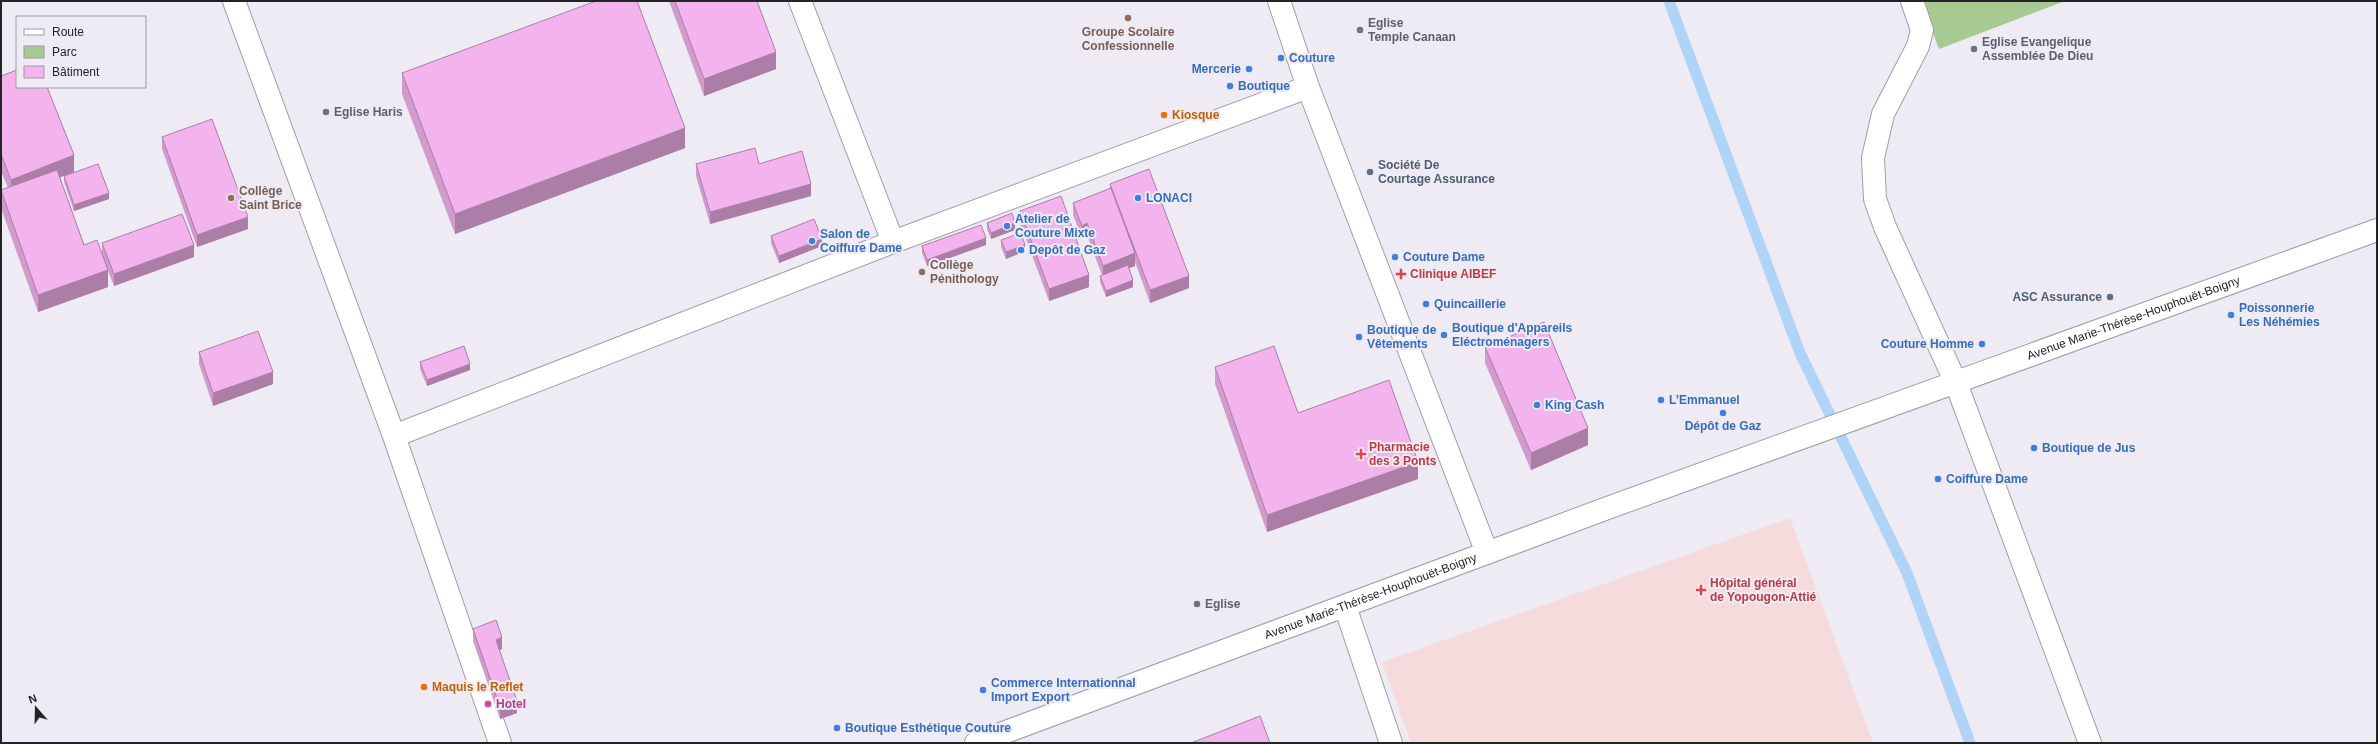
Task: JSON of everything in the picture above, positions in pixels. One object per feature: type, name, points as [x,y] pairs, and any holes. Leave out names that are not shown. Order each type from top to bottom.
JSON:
[{"type":"street","points":[[234,1],[394,436],[500,743]]},
{"type":"street","points":[[800,1],[893,242]]},
{"type":"street","points":[[1279,1],[1308,87],[1487,553]]},
{"type":"street","points":[[1912,1],[1922,30],[1918,46],[1883,114],[1873,158],[1875,199],[1885,228],[1956,383],[2090,743]]},
{"type":"street","points":[[394,436],[893,242],[1308,87]]},
{"type":"street","name":"Avenue Marie-Thérèse-Houphouët-Boigny","points":[[976,743],[1890,405],[1956,383],[2377,230]]},
{"type":"street","points":[[1345,606],[1391,743]]},
{"type":"shaded area","name":"Hôpital général de Yopougon-Attié","points":[[1790,518],[1873,743],[1411,743],[1382,662]]},
{"type":"green space","points":[[1921,1],[2065,1],[1939,49]]},
{"type":"building","points":[[596,1],[637,1],[685,128],[455,214],[402,73]]},
{"type":"building","points":[[675,1],[757,1],[776,52],[704,79]]},
{"type":"building","points":[[16,70],[16,88],[47,88],[74,155],[11,180],[1,154],[1,76]]},
{"type":"building","points":[[212,119],[248,217],[197,235],[162,137]]},
{"type":"building","points":[[755,148],[759,164],[802,151],[811,184],[710,212],[696,164]]},
{"type":"building","points":[[98,164],[109,193],[74,205],[64,176]]},
{"type":"building","points":[[1149,169],[1189,276],[1150,290],[1110,184]]},
{"type":"building","points":[[57,170],[84,245],[97,240],[108,270],[38,295],[1,190]]},
{"type":"building","points":[[1111,188],[1135,253],[1103,266],[1087,223],[1082,226],[1073,203]]},
{"type":"building","points":[[1061,196],[1089,275],[1049,289],[1020,211]]},
{"type":"building","points":[[1012,213],[1015,223],[991,233],[987,223]]},
{"type":"building","points":[[182,214],[194,245],[114,274],[102,243]]},
{"type":"building","points":[[814,219],[822,239],[779,256],[771,236]]},
{"type":"building","points":[[981,225],[986,238],[927,260],[922,246]]},
{"type":"building","points":[[1021,233],[1025,245],[1006,252],[1001,240]]},
{"type":"building","points":[[1128,265],[1133,280],[1106,291],[1100,276]]},
{"type":"building","points":[[1544,322],[1588,428],[1531,453],[1485,347]]},
{"type":"building","points":[[258,331],[273,372],[213,393],[199,352]]},
{"type":"building","points":[[464,346],[470,364],[427,380],[420,362]]},
{"type":"building","points":[[1274,346],[1298,413],[1389,380],[1418,462],[1267,515],[1215,367]]},
{"type":"building","points":[[496,620],[502,637],[496,640],[517,701],[500,707],[473,629]]},
{"type":"building","points":[[1260,716],[1270,743],[1191,743]]},
{"type":"waterway","points":[[1669,1],[1800,353],[1907,573],[1970,743]]},
{"type":"place","name":"Groupe Scolaire Confessionnelle","points":[[1128,18]]},
{"type":"place","name":"Eglise Temple Canaan","points":[[1360,30]]},
{"type":"place","name":"Eglise Evangelique Assemblée De Dieu","points":[[1974,49]]},
{"type":"place","name":"Couture","points":[[1281,58]]},
{"type":"place","name":"Mercerie","points":[[1249,69]]},
{"type":"place","name":"Boutique","points":[[1230,86]]},
{"type":"place","name":"Eglise Haris","points":[[326,112]]},
{"type":"place","name":"Kiosque","points":[[1164,115]]},
{"type":"place","name":"Société De Courtage Assurance","points":[[1370,172]]},
{"type":"place","name":"Collège Saint Brice","points":[[231,198]]},
{"type":"place","name":"LONACI","points":[[1138,198]]},
{"type":"place","name":"Atelier de Couture Mixte","points":[[1007,226]]},
{"type":"place","name":"Salon de Coiffure Dame","points":[[812,241]]},
{"type":"place","name":"Depôt de Gaz","points":[[1021,250]]},
{"type":"place","name":"Couture Dame","points":[[1395,257]]},
{"type":"place","name":"Collège Pénithology","points":[[922,272]]},
{"type":"place","name":"Clinique AIBEF","points":[[1401,274]]},
{"type":"place","name":"ASC Assurance","points":[[2110,297]]},
{"type":"place","name":"Quincaillerie","points":[[1426,304]]},
{"type":"place","name":"Poissonnerie Les Néhémies","points":[[2231,315]]},
{"type":"place","name":"Boutique d'Appareils Eléctroménagers","points":[[1444,335]]},
{"type":"place","name":"Boutique de Vêtements","points":[[1359,337]]},
{"type":"place","name":"Couture Homme","points":[[1982,344]]},
{"type":"place","name":"L’Emmanuel","points":[[1661,400]]},
{"type":"place","name":"King Cash","points":[[1537,405]]},
{"type":"place","name":"Dépôt de Gaz","points":[[1723,413]]},
{"type":"place","name":"Boutique de Jus","points":[[2034,448]]},
{"type":"place","name":"Pharmacie des 3 Ponts","points":[[1361,454]]},
{"type":"place","name":"Coiffure Dame","points":[[1938,479]]},
{"type":"place","name":"Hôpital général de Yopougon-Attié","points":[[1701,590]]},
{"type":"place","name":"Eglise","points":[[1197,604]]},
{"type":"place","name":"Maquis le Reflet","points":[[424,687]]},
{"type":"place","name":"Commerce Internationnal Import Export","points":[[983,690]]},
{"type":"place","name":"Hotel","points":[[488,704]]},
{"type":"place","name":"Boutique Esthétique Couture","points":[[837,728]]}]
